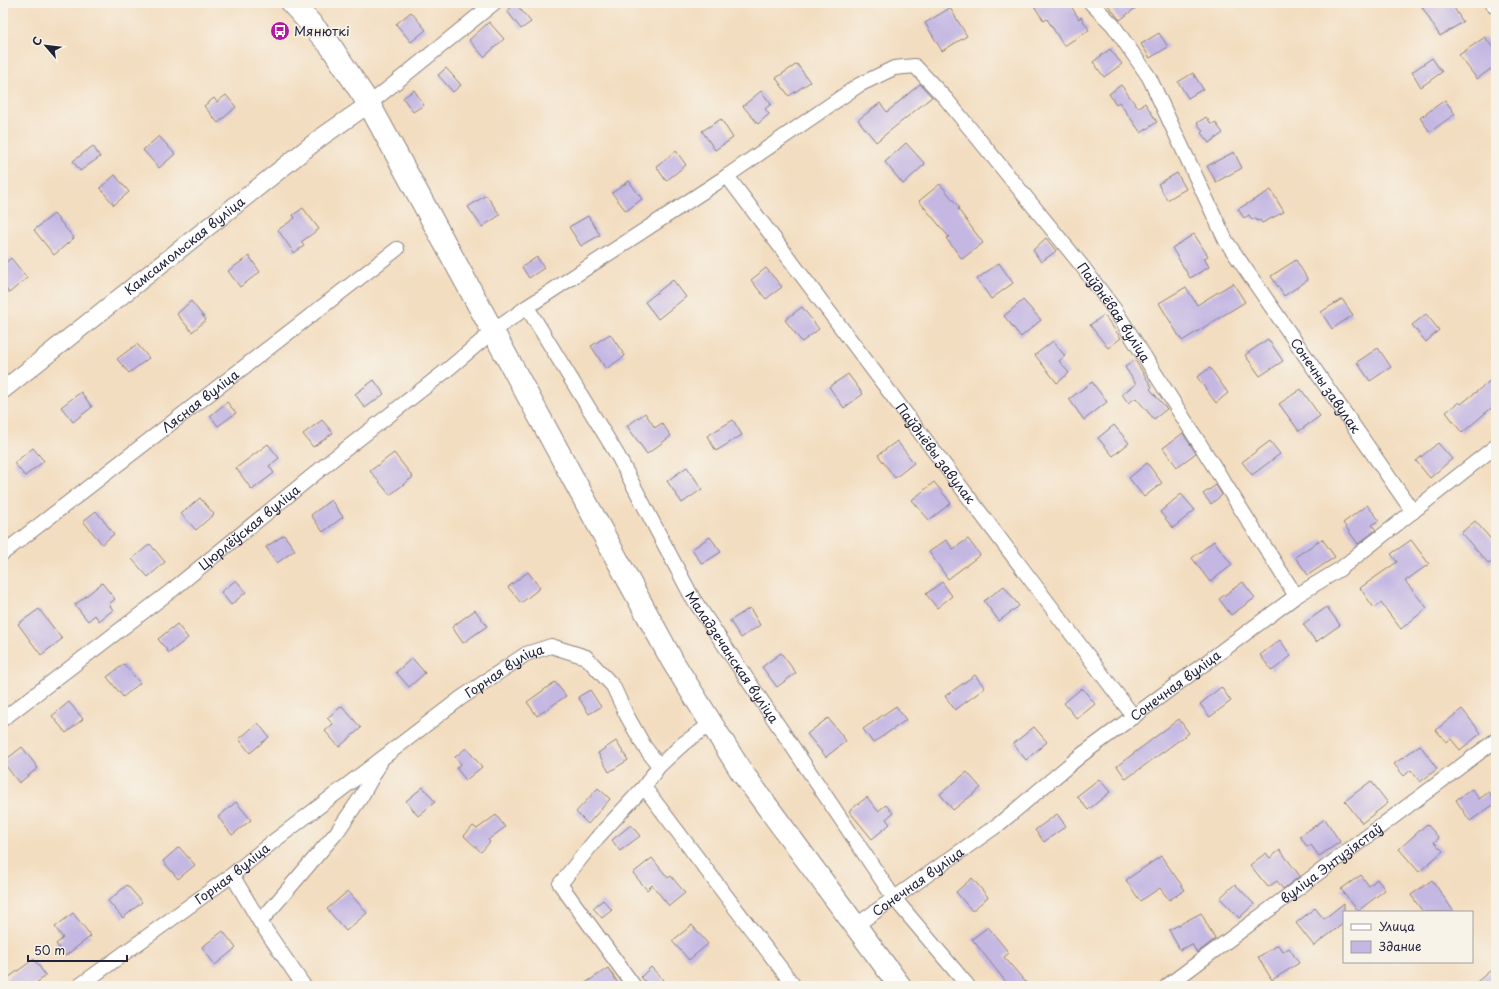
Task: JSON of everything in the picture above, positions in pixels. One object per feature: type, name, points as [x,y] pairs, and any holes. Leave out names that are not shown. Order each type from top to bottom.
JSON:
[{"type":"main road","points":[[292,3],[330,45],[369,104],[673,662],[711,724],[741,772],[900,986]]},
{"type":"street","points":[[369,104],[494,3]]},
{"type":"street","name":"Сонечны завулак","points":[[1091,3],[1113,25],[1149,77],[1226,241],[1413,512]]},
{"type":"street","points":[[1492,3],[1496,7]]},
{"type":"street","name":"Паўднёвая вуліца","points":[[894,68],[914,66],[946,99],[1082,266],[1115,310],[1296,596]]},
{"type":"street","name":"Цюрлёўская вуліца","points":[[3,719],[171,591],[333,459],[447,370],[492,332],[527,307],[727,176],[858,85],[894,68]]},
{"type":"street","name":"Камсамольская вуліца","points":[[3,390],[320,138],[369,104]]},
{"type":"street","name":"Паўднёвы завулак","points":[[727,176],[1134,717]]},
{"type":"street","name":"Лясная вуліца","points":[[3,553],[397,249]]},
{"type":"street","name":"Маладзечанская вуліца","points":[[527,307],[618,456],[692,597],[894,898],[968,986]]},
{"type":"street","name":"Сонечная вуліца","points":[[855,926],[999,824],[1080,756],[1296,596],[1340,569],[1496,446]]},
{"type":"street","name":"Горная вуліца","points":[[79,986],[232,875],[270,844],[461,698],[526,654],[551,646],[586,657],[613,686],[626,714],[644,746],[659,766]]},
{"type":"street","points":[[634,986],[560,884],[597,838],[644,787],[659,766],[684,743],[711,724]]},
{"type":"street","name":"вуліца Энтузіястаў","points":[[1167,986],[1496,740]]},
{"type":"street","name":"Горная вуліца","points":[[260,922],[337,832],[361,797],[383,758]]},
{"type":"street","points":[[644,787],[794,986]]},
{"type":"street","points":[[232,875],[260,922],[304,986]]},
{"type":"building","points":[[1032,3],[1069,3],[1079,19],[1081,17],[1089,30],[1064,46],[1047,19],[1044,21]]},
{"type":"building","points":[[1106,3],[1142,3],[1120,20]]},
{"type":"building","points":[[1428,3],[1451,3],[1463,22],[1440,36],[1422,7]]},
{"type":"building","points":[[516,4],[531,22],[521,29],[507,11]]},
{"type":"building","points":[[950,8],[967,36],[942,51],[925,23]]},
{"type":"building","points":[[411,12],[426,30],[411,42],[396,24]]},
{"type":"building","points":[[489,22],[504,39],[484,57],[469,40]]},
{"type":"building","points":[[1159,33],[1168,47],[1150,58],[1141,44]]},
{"type":"building","points":[[1485,37],[1496,52],[1496,65],[1477,79],[1459,55]]},
{"type":"building","points":[[1110,49],[1122,64],[1104,77],[1093,62]]},
{"type":"building","points":[[1432,58],[1442,72],[1421,87],[1412,72]]},
{"type":"building","points":[[797,64],[810,82],[789,96],[776,78]]},
{"type":"building","points":[[446,68],[461,85],[453,92],[438,75]]},
{"type":"building","points":[[1193,73],[1203,89],[1188,98],[1178,82]]},
{"type":"building","points":[[920,84],[932,97],[876,142],[858,120],[880,103],[887,112]]},
{"type":"building","points":[[1121,85],[1138,108],[1145,103],[1157,122],[1141,133],[1119,102],[1116,104],[1109,94]]},
{"type":"building","points":[[414,90],[424,105],[413,112],[403,98]]},
{"type":"building","points":[[761,91],[771,104],[765,109],[769,114],[758,124],[743,106]]},
{"type":"building","points":[[226,95],[236,107],[218,123],[204,106],[214,98],[217,102]]},
{"type":"building","points":[[1445,100],[1455,114],[1430,132],[1420,118]]},
{"type":"building","points":[[1206,117],[1212,125],[1215,122],[1223,133],[1209,143],[1201,133],[1203,131],[1197,123]]},
{"type":"building","points":[[721,119],[733,138],[715,150],[702,131]]},
{"type":"building","points":[[159,136],[175,154],[159,168],[143,150]]},
{"type":"building","points":[[906,143],[925,164],[903,184],[885,162]]},
{"type":"building","points":[[93,146],[100,157],[80,171],[73,161]]},
{"type":"building","points":[[676,151],[686,165],[666,181],[656,166]]},
{"type":"building","points":[[1234,152],[1242,168],[1216,182],[1207,166]]},
{"type":"building","points":[[1177,173],[1186,189],[1167,200],[1158,184]]},
{"type":"building","points":[[115,175],[129,192],[114,205],[100,188]]},
{"type":"building","points":[[629,181],[642,199],[626,211],[612,193]]},
{"type":"building","points":[[940,184],[959,207],[958,209],[983,243],[962,259],[946,238],[949,237],[919,201]]},
{"type":"building","points":[[1271,190],[1284,212],[1262,223],[1260,220],[1257,221],[1255,218],[1252,220],[1249,215],[1244,218],[1238,209]]},
{"type":"building","points":[[486,195],[500,215],[482,227],[468,207]]},
{"type":"building","points":[[303,208],[319,229],[301,242],[304,246],[294,253],[278,230],[295,218],[293,215]]},
{"type":"building","points":[[54,214],[74,238],[54,255],[34,230]]},
{"type":"building","points":[[588,216],[600,235],[581,246],[569,227]]},
{"type":"building","points":[[1194,234],[1208,256],[1204,258],[1209,267],[1190,278],[1172,248]]},
{"type":"building","points":[[1046,238],[1056,251],[1041,262],[1033,250]]},
{"type":"building","points":[[249,256],[260,272],[240,287],[228,271]]},
{"type":"building","points":[[537,257],[544,268],[529,278],[522,267]]},
{"type":"building","points":[[11,258],[27,278],[9,293],[3,285],[3,265]]},
{"type":"building","points":[[1296,260],[1308,280],[1284,296],[1271,276]]},
{"type":"building","points":[[999,263],[1013,283],[991,299],[977,279]]},
{"type":"building","points":[[766,268],[782,287],[766,299],[751,280]]},
{"type":"building","points":[[673,280],[686,297],[658,319],[645,302]]},
{"type":"building","points":[[1233,283],[1245,302],[1182,341],[1159,303],[1186,287],[1197,305]]},
{"type":"building","points":[[1342,299],[1353,315],[1332,329],[1321,312]]},
{"type":"building","points":[[1023,300],[1041,320],[1021,337],[1004,316]]},
{"type":"building","points":[[191,301],[206,320],[192,332],[177,314]]},
{"type":"building","points":[[802,307],[819,329],[802,342],[785,320]]},
{"type":"building","points":[[1426,314],[1439,330],[1426,342],[1412,325]]},
{"type":"building","points":[[1104,315],[1121,338],[1108,348],[1090,325]]},
{"type":"building","points":[[610,334],[625,356],[606,369],[591,346]]},
{"type":"building","points":[[1268,339],[1283,361],[1260,376],[1245,355]]},
{"type":"building","points":[[1053,341],[1065,356],[1059,361],[1069,373],[1057,383],[1035,355]]},
{"type":"building","points":[[137,344],[149,358],[129,373],[117,359]]},
{"type":"building","points":[[1378,348],[1391,367],[1370,381],[1357,362]]},
{"type":"building","points":[[1135,360],[1152,387],[1150,389],[1167,409],[1154,419],[1136,398],[1128,403],[1122,394],[1136,384],[1125,367]]},
{"type":"building","points":[[1210,368],[1228,393],[1216,403],[1197,377]]},
{"type":"building","points":[[848,374],[863,394],[844,408],[829,387]]},
{"type":"building","points":[[1496,376],[1496,404],[1462,433],[1446,412],[1459,402],[1461,404]]},
{"type":"building","points":[[374,380],[384,394],[365,408],[355,394]]},
{"type":"building","points":[[1092,382],[1107,402],[1084,420],[1069,399]]},
{"type":"building","points":[[1301,389],[1320,416],[1299,431],[1279,404]]},
{"type":"building","points":[[81,392],[92,407],[73,422],[61,407]]},
{"type":"building","points":[[227,402],[236,413],[218,426],[210,416]]},
{"type":"building","points":[[645,413],[655,428],[662,423],[671,436],[647,454],[627,426]]},
{"type":"building","points":[[322,420],[333,433],[313,447],[303,434]]},
{"type":"building","points":[[733,420],[742,435],[716,451],[707,436]]},
{"type":"building","points":[[1114,425],[1129,443],[1113,456],[1098,438]]},
{"type":"building","points":[[1183,433],[1196,453],[1177,467],[1163,448]]},
{"type":"building","points":[[897,441],[914,463],[895,478],[878,455]]},
{"type":"building","points":[[1270,441],[1280,454],[1252,475],[1242,462]]},
{"type":"building","points":[[1438,443],[1452,459],[1430,478],[1416,461]]},
{"type":"building","points":[[268,444],[279,458],[269,466],[274,473],[252,490],[236,468]]},
{"type":"building","points":[[33,448],[44,461],[25,476],[14,463]]},
{"type":"building","points":[[394,453],[413,477],[390,495],[370,471]]},
{"type":"building","points":[[1147,463],[1162,483],[1144,497],[1129,478]]},
{"type":"building","points":[[687,467],[702,489],[682,503],[667,481]]},
{"type":"building","points":[[934,482],[951,503],[929,520],[912,500]]},
{"type":"building","points":[[1216,485],[1222,495],[1211,504],[1203,494]]},
{"type":"building","points":[[1181,494],[1195,510],[1173,528],[1160,512]]},
{"type":"building","points":[[200,498],[214,514],[196,530],[181,514]]},
{"type":"building","points":[[331,500],[343,517],[323,532],[311,515]]},
{"type":"building","points":[[1367,505],[1379,520],[1372,525],[1376,530],[1358,544],[1343,523]]},
{"type":"building","points":[[96,511],[114,534],[102,544],[83,521]]},
{"type":"building","points":[[1475,521],[1496,545],[1496,558],[1489,564],[1461,533]]},
{"type":"building","points":[[284,535],[295,550],[277,563],[266,547]]},
{"type":"building","points":[[710,537],[721,552],[702,564],[692,549]]},
{"type":"building","points":[[968,539],[980,555],[948,579],[929,552],[946,540],[953,549]]},
{"type":"building","points":[[1322,539],[1335,557],[1308,575],[1295,557]]},
{"type":"building","points":[[1411,540],[1429,564],[1405,581],[1427,608],[1401,629],[1381,603],[1374,608],[1360,588],[1397,562],[1391,554]]},
{"type":"building","points":[[1214,541],[1232,565],[1210,582],[1192,558]]},
{"type":"building","points":[[150,544],[165,562],[148,577],[132,559]]},
{"type":"building","points":[[528,572],[540,588],[521,603],[508,587]]},
{"type":"building","points":[[236,580],[246,592],[231,605],[221,592]]},
{"type":"building","points":[[942,582],[952,596],[937,608],[926,594]]},
{"type":"building","points":[[1243,582],[1255,598],[1231,615],[1219,599]]},
{"type":"building","points":[[102,583],[115,599],[109,604],[113,610],[99,621],[95,615],[88,621],[75,605]]},
{"type":"building","points":[[1004,586],[1019,606],[999,621],[984,601]]},
{"type":"building","points":[[1327,607],[1340,625],[1316,642],[1303,624]]},
{"type":"building","points":[[750,608],[760,625],[741,638],[730,621]]},
{"type":"building","points":[[39,609],[62,639],[41,655],[18,624]]},
{"type":"building","points":[[475,610],[487,626],[463,643],[452,627]]},
{"type":"building","points":[[177,624],[188,638],[169,653],[158,639]]},
{"type":"building","points":[[1280,640],[1291,656],[1272,671],[1260,655]]},
{"type":"building","points":[[781,653],[796,673],[777,687],[762,667]]},
{"type":"building","points":[[412,658],[425,673],[409,687],[396,672]]},
{"type":"building","points":[[124,664],[140,683],[123,697],[107,677]]},
{"type":"building","points":[[975,675],[985,688],[955,710],[945,696]]},
{"type":"building","points":[[555,682],[566,696],[537,716],[527,702]]},
{"type":"building","points":[[1221,687],[1231,701],[1210,717],[1200,704]]},
{"type":"building","points":[[1082,688],[1095,704],[1077,719],[1064,703]]},
{"type":"building","points":[[590,690],[601,707],[589,714],[578,697]]},
{"type":"building","points":[[69,702],[83,719],[66,733],[52,716]]},
{"type":"building","points":[[342,706],[361,728],[339,747],[325,731],[333,724],[327,718]]},
{"type":"building","points":[[896,706],[906,720],[873,743],[863,729]]},
{"type":"building","points":[[1462,709],[1481,733],[1460,750],[1451,739],[1446,742],[1436,730]]},
{"type":"building","points":[[828,718],[846,741],[826,757],[807,734]]},
{"type":"building","points":[[1179,719],[1189,733],[1126,779],[1117,766]]},
{"type":"building","points":[[258,723],[269,737],[250,753],[239,739]]},
{"type":"building","points":[[1034,727],[1047,742],[1026,760],[1013,744]]},
{"type":"building","points":[[616,741],[628,760],[609,772],[598,753]]},
{"type":"building","points":[[1420,745],[1437,769],[1420,782],[1411,770],[1404,776],[1394,764]]},
{"type":"building","points":[[22,747],[38,768],[19,783],[3,762]]},
{"type":"building","points":[[466,748],[482,767],[466,780],[456,768],[461,764],[455,757]]},
{"type":"building","points":[[967,772],[981,788],[953,810],[940,794]]},
{"type":"building","points":[[1099,779],[1110,792],[1088,810],[1077,796]]},
{"type":"building","points":[[1371,781],[1388,803],[1362,823],[1345,801]]},
{"type":"building","points":[[423,787],[435,802],[418,816],[406,801]]},
{"type":"building","points":[[598,788],[610,799],[588,824],[576,812]]},
{"type":"building","points":[[1472,789],[1479,799],[1489,792],[1496,803],[1470,821],[1456,800]]},
{"type":"building","points":[[867,797],[878,811],[886,805],[893,813],[886,819],[890,824],[872,839],[849,811]]},
{"type":"building","points":[[236,802],[251,820],[232,835],[218,817]]},
{"type":"building","points":[[1057,814],[1066,826],[1044,842],[1035,830]]},
{"type":"building","points":[[496,815],[505,827],[488,840],[490,842],[481,852],[464,836],[473,826],[477,829]]},
{"type":"building","points":[[1325,819],[1340,842],[1319,856],[1311,845],[1307,847],[1300,836]]},
{"type":"building","points":[[1427,824],[1439,838],[1434,842],[1443,851],[1419,872],[1399,849]]},
{"type":"building","points":[[631,825],[640,836],[620,851],[612,840]]},
{"type":"building","points":[[179,847],[195,865],[178,879],[163,861]]},
{"type":"building","points":[[1280,850],[1300,876],[1283,889],[1277,881],[1268,887],[1250,865],[1266,853],[1270,858]]},
{"type":"building","points":[[1161,856],[1185,890],[1169,900],[1160,888],[1140,901],[1126,880]]},
{"type":"building","points":[[652,858],[668,878],[671,876],[685,893],[669,906],[652,885],[647,890],[633,873]]},
{"type":"building","points":[[1361,875],[1369,886],[1377,879],[1385,890],[1358,911],[1341,889]]},
{"type":"building","points":[[972,878],[988,897],[972,911],[956,892]]},
{"type":"building","points":[[1432,880],[1453,911],[1422,911],[1411,895]]},
{"type":"building","points":[[1235,884],[1254,904],[1239,918],[1220,898]]},
{"type":"building","points":[[127,885],[142,902],[123,918],[108,901]]},
{"type":"building","points":[[348,891],[367,913],[346,931],[327,909]]},
{"type":"building","points":[[603,900],[612,910],[602,918],[593,908]]},
{"type":"building","points":[[1344,903],[1343,924],[1314,946],[1296,923],[1315,908],[1324,919]]},
{"type":"building","points":[[73,913],[91,936],[65,956],[56,944],[63,938],[55,927]]},
{"type":"building","points":[[1201,913],[1215,939],[1197,953],[1192,944],[1180,950],[1169,930]]},
{"type":"building","points":[[692,925],[708,944],[689,960],[672,941]]},
{"type":"building","points":[[988,927],[1009,953],[1004,957],[1029,986],[1009,986],[972,939]]},
{"type":"building","points":[[223,931],[236,948],[215,965],[202,947]]},
{"type":"building","points":[[1278,945],[1283,952],[1289,948],[1299,963],[1272,980],[1258,957]]},
{"type":"building","points":[[34,959],[46,976],[32,986],[10,986],[5,980]]},
{"type":"building","points":[[1496,966],[1496,986],[1472,986]]},
{"type":"building","points":[[651,967],[663,980],[657,986],[649,986],[641,977]]},
{"type":"building","points":[[608,968],[620,986],[581,986]]},
{"type":"place","name":"Мянюткі","points":[[280,31]]}]
